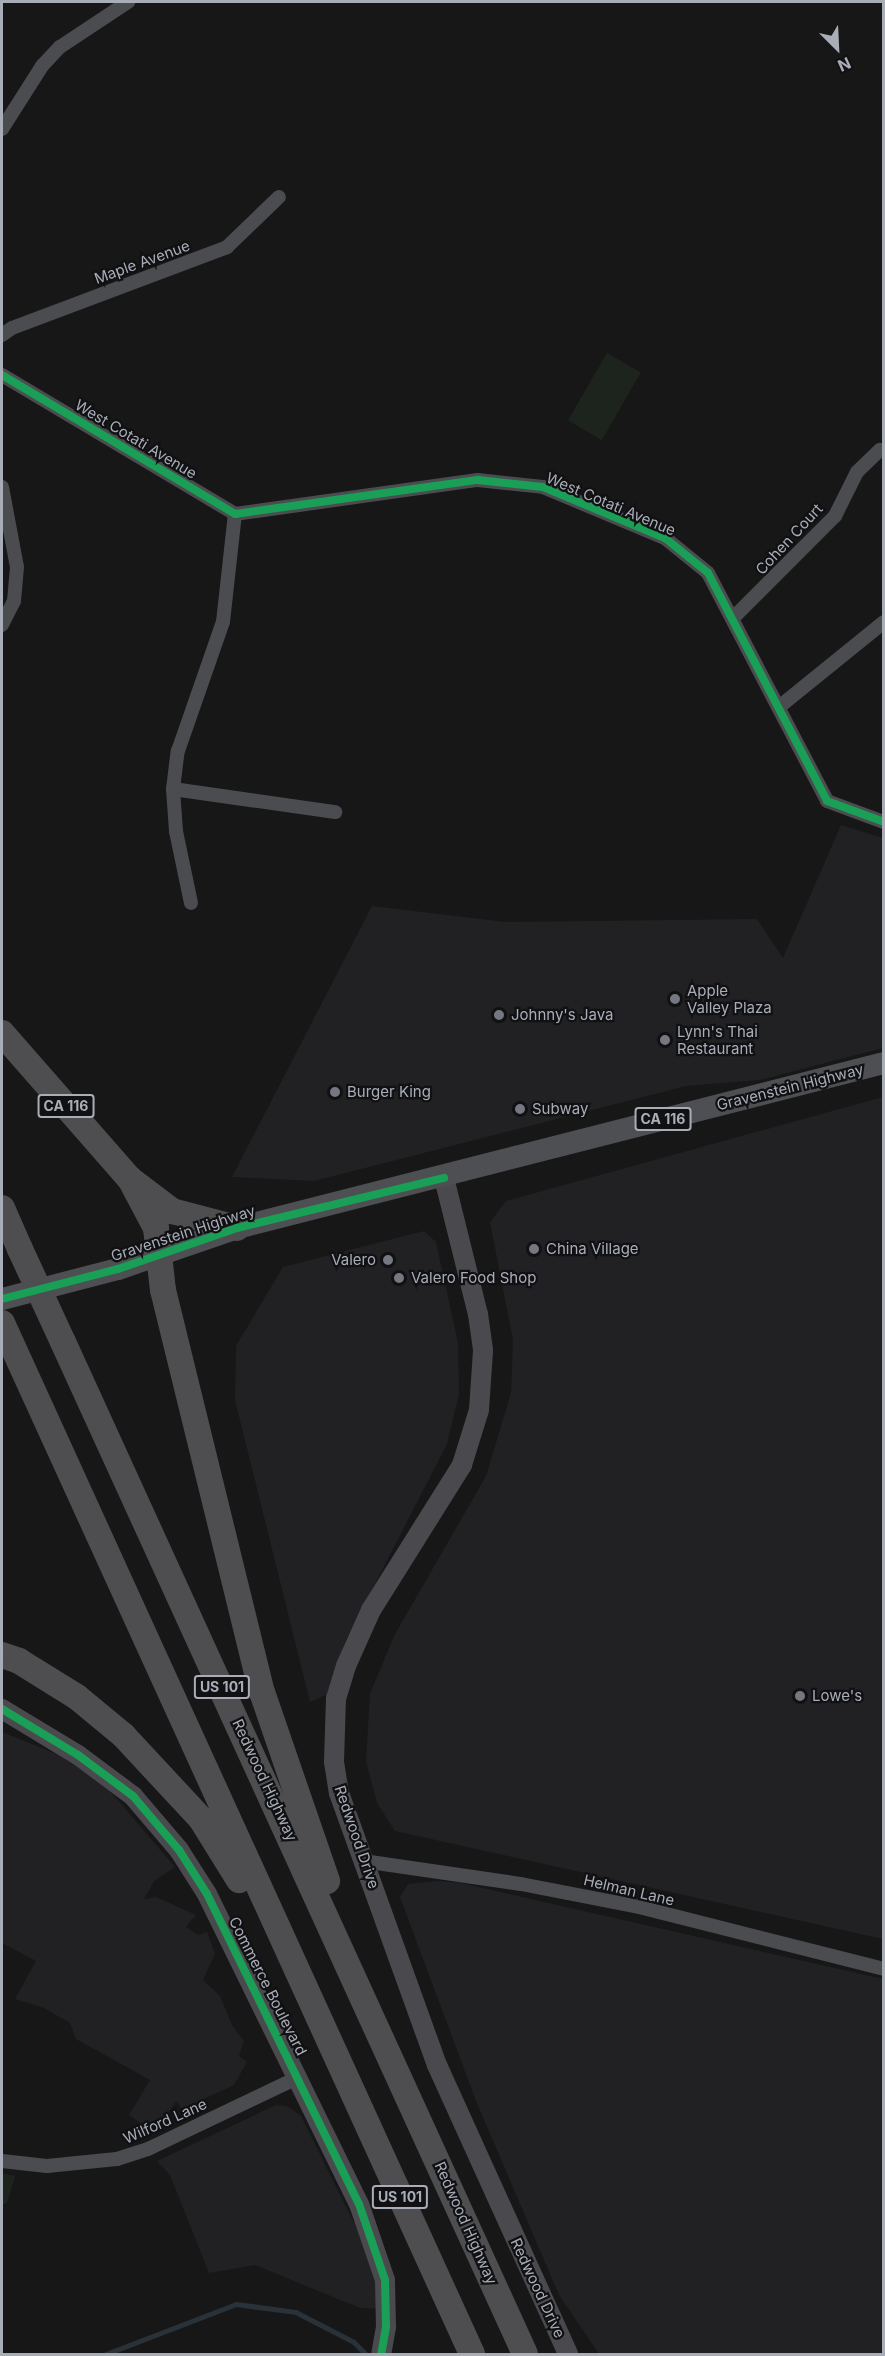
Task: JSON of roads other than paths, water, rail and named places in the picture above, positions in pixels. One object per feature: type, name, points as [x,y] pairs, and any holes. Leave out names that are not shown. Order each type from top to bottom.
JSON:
[{"type":"highway","name":"CA 116","points":[[2,1032],[130,1179],[172,1211],[237,1228]]},
{"type":"highway","points":[[130,1179],[156,1228],[163,1290],[262,1692],[380,2031]]},
{"type":"highway","name":"Redwood Highway","points":[[2,1208],[380,2031],[525,2355]]},
{"type":"highway","name":"US 101","points":[[2,1323],[472,2355]]},
{"type":"highway","points":[[2,1655],[77,1697],[123,1735],[190,1806],[223,1851],[327,2039]]},
{"type":"main road","name":"Gravenstein Highway","points":[[2,1299],[159,1254],[237,1228],[444,1178],[884,1063]]},
{"type":"main road","name":"Redwood Drive","points":[[444,1178],[478,1314],[483,1351],[479,1410],[462,1465],[372,1610],[336,1698],[333,1732],[339,1793],[437,2065],[568,2355]]},
{"type":"main road","name":"Commerce Boulevard","points":[[2,1709],[83,1758],[133,1796],[179,1850],[207,1894],[299,2077],[359,2204],[380,2261],[387,2301],[381,2355]]},
{"type":"main road","name":"Commerce Boulevard","points":[[2,1725],[47,1738]]},
{"type":"street","points":[[2,129],[54,53],[128,2]]},
{"type":"street","name":"Maple Avenue","points":[[2,335],[12,328],[227,247],[279,197]]},
{"type":"street","name":"West Cotati Avenue","points":[[2,375],[235,514],[478,480],[543,487],[665,538],[686,551],[708,573],[734,617],[827,801],[884,822]]},
{"type":"street","name":"Cohen Court","points":[[734,617],[835,516],[857,472],[880,450]]},
{"type":"street","points":[[2,487],[4,508],[17,567],[14,601],[2,625]]},
{"type":"street","points":[[191,903],[176,831],[173,789],[178,751],[223,622],[235,514]]},
{"type":"street","points":[[779,706],[884,622]]},
{"type":"street","points":[[173,789],[335,812]]},
{"type":"street","name":"Helman Lane","points":[[363,1861],[521,1884],[639,1907],[884,1969]]},
{"type":"street","name":"Wilford Lane","points":[[2,2161],[47,2166],[117,2159],[148,2149],[299,2077]]},
{"type":"waterway","points":[[106,2354],[236,2304],[296,2312],[354,2342],[365,2353]]},
{"type":"place","name":"Apple Valley Plaza","points":[[675,999]]},
{"type":"place","name":"Johnny's Java","points":[[499,1015]]},
{"type":"place","name":"Lynn's Thai Restaurant","points":[[665,1040]]},
{"type":"place","name":"Burger King","points":[[335,1092]]},
{"type":"place","name":"Subway","points":[[520,1109]]},
{"type":"place","name":"China Village","points":[[534,1249]]},
{"type":"place","name":"Valero","points":[[388,1260]]},
{"type":"place","name":"Valero Food Shop","points":[[399,1278]]},
{"type":"place","name":"Lowe's","points":[[800,1696]]}]
